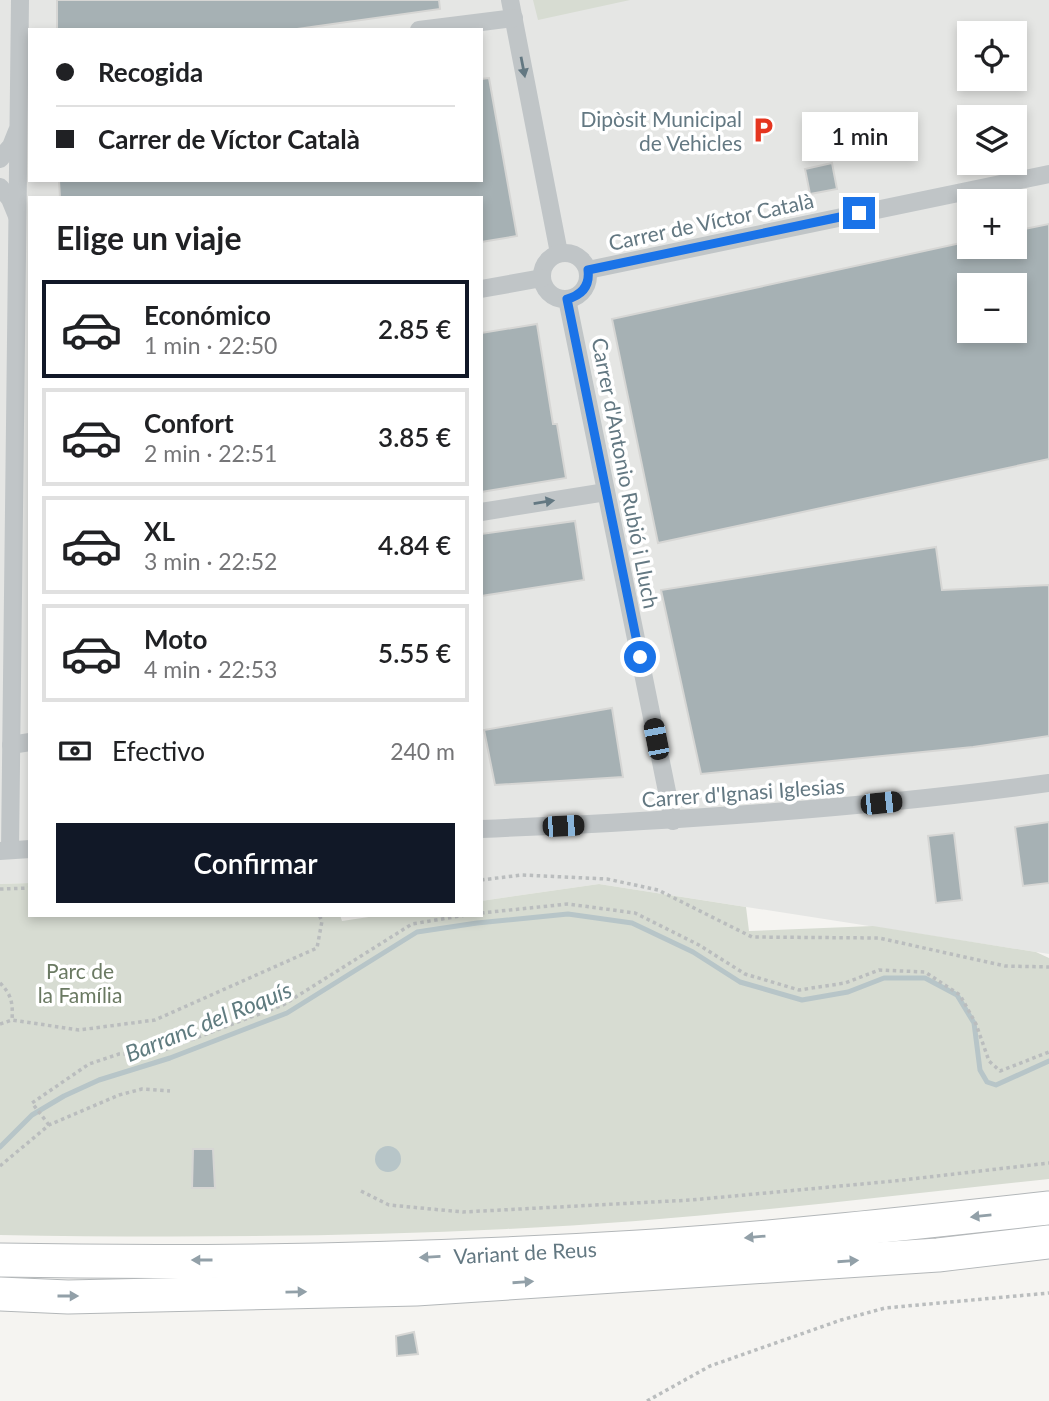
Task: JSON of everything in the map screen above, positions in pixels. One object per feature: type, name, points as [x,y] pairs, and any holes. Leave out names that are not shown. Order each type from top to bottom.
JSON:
[{"type":"highway","name":"Variant de Reus","points":[[0,1260],[408,1258],[653,1245],[871,1228],[1049,1208]]},
{"type":"highway","name":"Variant de Reus","points":[[0,1294],[68,1297],[416,1289],[937,1255],[1049,1242]]},
{"type":"street","points":[[20,0],[25,79],[20,117],[19,219],[24,361],[5,851],[28,849]]},
{"type":"street","points":[[428,28],[512,9],[559,253]]},
{"type":"street","points":[[0,159],[11,146],[20,117]]},
{"type":"street","name":"Carrer de Víctor Català","points":[[588,270],[1049,174]]},
{"type":"street","points":[[0,187],[10,199],[19,219]]},
{"type":"street","points":[[567,252],[577,256],[583,260],[588,270],[588,281],[583,291],[567,299],[556,298],[550,294],[542,278],[545,264],[559,253],[567,252]]},
{"type":"street","points":[[483,289],[542,278]]},
{"type":"street","name":"Carrer d'Antonio Rubió i Lluch","points":[[567,299],[673,821]]},
{"type":"street","points":[[483,512],[606,492]]},
{"type":"street","points":[[11,745],[28,742]]},
{"type":"street","name":"Carrer d'Ignasi Iglesias","points":[[483,829],[673,821],[829,809],[1049,783]]},
{"type":"path","points":[[483,880],[522,875],[607,879],[658,890],[752,937],[879,938],[1004,966],[1049,967]]},
{"type":"path","points":[[0,889],[28,888]]},
{"type":"path","points":[[483,913],[568,904],[635,912],[699,945],[745,974],[799,990],[845,983],[879,970],[925,972],[960,995],[976,1024],[989,1061],[1000,1071],[1049,1052]]},
{"type":"path","points":[[0,1024],[12,1020],[79,1030],[155,1020],[317,948],[322,921],[320,917]]},
{"type":"path","points":[[49,1125],[32,1103],[89,1064],[119,1054],[156,1053],[283,1005],[412,924],[454,917]]},
{"type":"path","points":[[0,983],[7,989],[13,1003],[12,1020]]},
{"type":"path","points":[[0,1166],[49,1125],[118,1095],[142,1089],[170,1091]]},
{"type":"path","points":[[361,1191],[389,1205],[463,1212],[691,1200],[1049,1163]]},
{"type":"path","points":[[647,1401],[710,1366],[841,1320],[886,1308],[1049,1293]]},
{"type":"shaded area","points":[[0,0],[1049,0],[1049,954],[599,884],[483,901],[483,196],[28,196],[28,883],[0,884]]},
{"type":"shaded area","points":[[388,1146],[397,1150],[401,1159],[397,1168],[388,1172],[379,1168],[375,1159],[379,1150]]},
{"type":"green space","points":[[533,0],[630,0],[538,20]]},
{"type":"green space","name":"Parc de la Família","points":[[28,883],[28,917],[341,917],[342,921],[369,917],[483,917],[483,901],[599,884],[746,907],[749,931],[873,926],[1036,952],[1049,958],[1049,1179],[711,1215],[507,1229],[254,1236],[0,1235],[0,884]]},
{"type":"building","points":[[57,0],[439,0],[440,9],[304,28],[57,28]]},
{"type":"building","points":[[489,78],[517,236],[483,242],[483,196],[60,196],[59,182],[483,182],[483,79]]},
{"type":"building","points":[[832,163],[837,189],[810,194],[805,169]]},
{"type":"building","points":[[1049,224],[1049,459],[658,543],[612,319],[957,244],[957,259],[1027,259],[1027,229]]},
{"type":"building","points":[[537,324],[553,424],[557,424],[566,478],[483,492],[483,333]]},
{"type":"building","points":[[575,521],[584,580],[483,596],[483,534]]},
{"type":"building","points":[[936,547],[942,590],[1049,585],[1049,736],[973,747],[701,774],[661,590]]},
{"type":"building","points":[[612,708],[623,777],[495,785],[484,730]]},
{"type":"building","points":[[1049,822],[1049,883],[1023,886],[1015,827]]},
{"type":"building","points":[[954,833],[962,900],[936,903],[928,836]]},
{"type":"building","points":[[193,1149],[213,1149],[215,1188],[192,1188]]},
{"type":"building","points":[[414,1332],[418,1354],[397,1356],[396,1336]]},
{"type":"waterway","name":"Barranc del Roquís","points":[[0,1147],[32,1115],[64,1096],[99,1080],[170,1058],[287,1013],[417,932],[568,914],[632,923],[693,952],[740,982],[802,1000],[848,992],[884,978],[925,978],[957,995],[974,1023],[980,1070],[987,1082],[996,1085],[1049,1061]]},
{"type":"place","name":"Dipòsit Municipal de Vehicles","points":[[763,130]]},
{"type":"route","points":[[640,657],[567,299],[578,296],[583,291],[588,281],[588,270],[859,213]]}]
